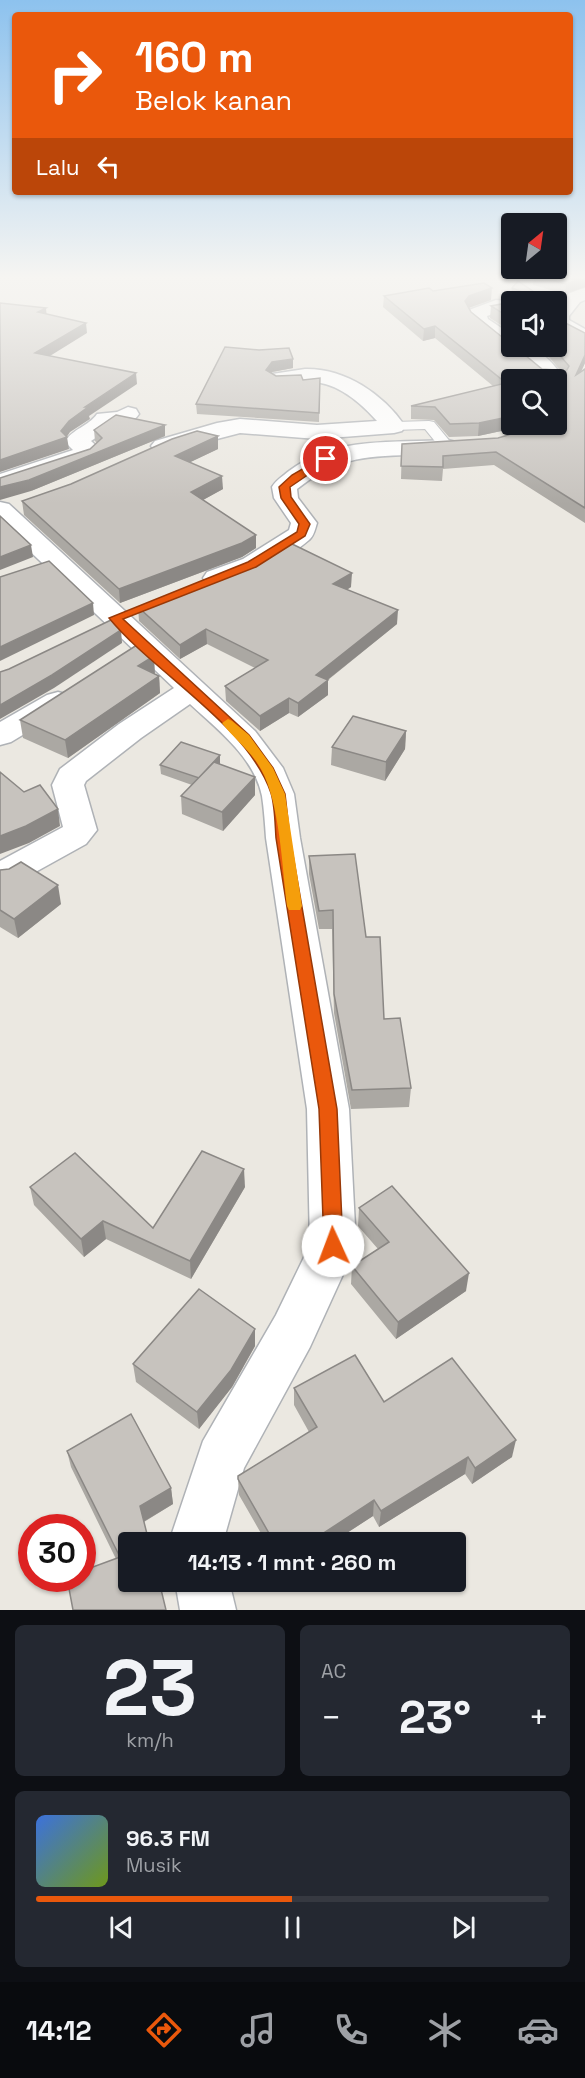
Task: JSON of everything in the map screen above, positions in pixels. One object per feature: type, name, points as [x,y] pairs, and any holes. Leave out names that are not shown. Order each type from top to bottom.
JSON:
[{"type":"street","points":[[531,357],[544,369]]},
{"type":"street","points":[[279,378],[321,376],[330,378],[375,404],[394,426]]},
{"type":"street","points":[[128,414],[123,418],[105,419],[102,424],[77,440],[76,442],[89,450],[7,502],[45,565],[244,738],[267,768],[278,794],[283,838],[328,1109],[333,1246],[293,1331],[221,1459],[199,1532]]},
{"type":"street","points":[[141,455],[178,440],[233,426],[318,432],[394,426]]},
{"type":"street","points":[[199,585],[252,565],[301,534],[304,524],[286,498],[284,487],[326,459],[354,450],[458,446]]},
{"type":"street","points":[[0,735],[85,683]]},
{"type":"street","points":[[0,876],[74,836],[80,830],[80,824],[68,785],[71,776],[130,731],[191,690]]},
{"type":"street","points":[[204,1592],[208,1610]]},
{"type":"lane","points":[[394,426],[429,425],[458,446]]},
{"type":"building","points":[[0,354],[41,354],[136,373],[85,407],[88,407],[69,421],[61,431],[67,437],[0,460]]},
{"type":"building","points":[[221,354],[291,354],[293,359],[272,362],[266,370],[276,376],[301,375],[303,380],[320,378],[319,413],[196,404]]},
{"type":"building","points":[[470,354],[501,354],[501,357],[527,357],[542,369],[501,369],[501,379]]},
{"type":"building","points":[[567,354],[585,354],[576,375],[585,369],[585,508],[496,452],[443,456],[443,467],[401,466],[402,444],[498,438],[508,435],[567,435],[567,370],[569,366],[561,357],[567,357]]},
{"type":"building","points":[[501,384],[501,418],[479,423],[450,424],[435,407],[411,406]]},
{"type":"building","points":[[116,415],[165,425],[29,480],[0,487],[0,478],[90,449],[102,438],[94,430]]},
{"type":"building","points":[[197,431],[218,436],[175,456],[222,476],[191,492],[256,535],[242,543],[119,589],[22,501],[71,484],[172,439]]},
{"type":"building","points":[[0,516],[31,545],[0,557]]},
{"type":"building","points":[[288,542],[352,573],[333,584],[398,610],[316,675],[328,680],[298,703],[289,698],[260,716],[225,686],[268,660],[206,629],[180,645],[138,607],[262,559]]},
{"type":"building","points":[[49,561],[93,603],[0,647],[0,577]]},
{"type":"building","points":[[111,620],[121,630],[52,675],[0,705],[0,672]]},
{"type":"building","points":[[140,643],[154,656],[138,666],[159,676],[65,740],[20,720]]},
{"type":"building","points":[[353,716],[406,731],[386,762],[332,747]]},
{"type":"building","points":[[181,742],[220,755],[199,778],[160,765]]},
{"type":"building","points":[[214,762],[255,777],[222,812],[181,796]]},
{"type":"building","points":[[0,772],[24,792],[40,785],[58,809],[26,826],[0,836]]},
{"type":"building","points":[[355,854],[366,937],[380,937],[384,1019],[400,1018],[411,1088],[352,1090],[334,994],[333,910],[319,911],[309,856]]},
{"type":"building","points":[[21,862],[58,885],[14,919],[0,910],[0,870],[9,869]]},
{"type":"building","points":[[202,1151],[244,1169],[190,1261],[103,1221],[81,1239],[30,1187],[75,1153],[153,1228]]},
{"type":"building","points":[[392,1186],[469,1273],[398,1322],[352,1266],[389,1242],[359,1208]]},
{"type":"building","points":[[199,1289],[255,1329],[231,1370],[197,1412],[133,1364]]},
{"type":"building","points":[[355,1355],[384,1402],[452,1358],[516,1440],[475,1468],[468,1457],[381,1511],[374,1500],[325,1532],[268,1532],[238,1476],[317,1427],[294,1388]]},
{"type":"building","points":[[131,1414],[171,1488],[140,1506],[146,1532],[118,1532],[118,1553],[67,1451]]},
{"type":"building","points":[[118,1558],[118,1592],[162,1592],[166,1610],[73,1610],[70,1592],[96,1592],[96,1566]]},
{"type":"slow traffic","points":[[228,723],[244,738],[267,768],[278,794],[294,906]]},
{"type":"route","points":[[326,459],[284,487],[286,498],[304,524],[301,534],[252,565],[115,618],[244,738],[267,768],[278,794],[283,838],[328,1109],[333,1246]]}]
